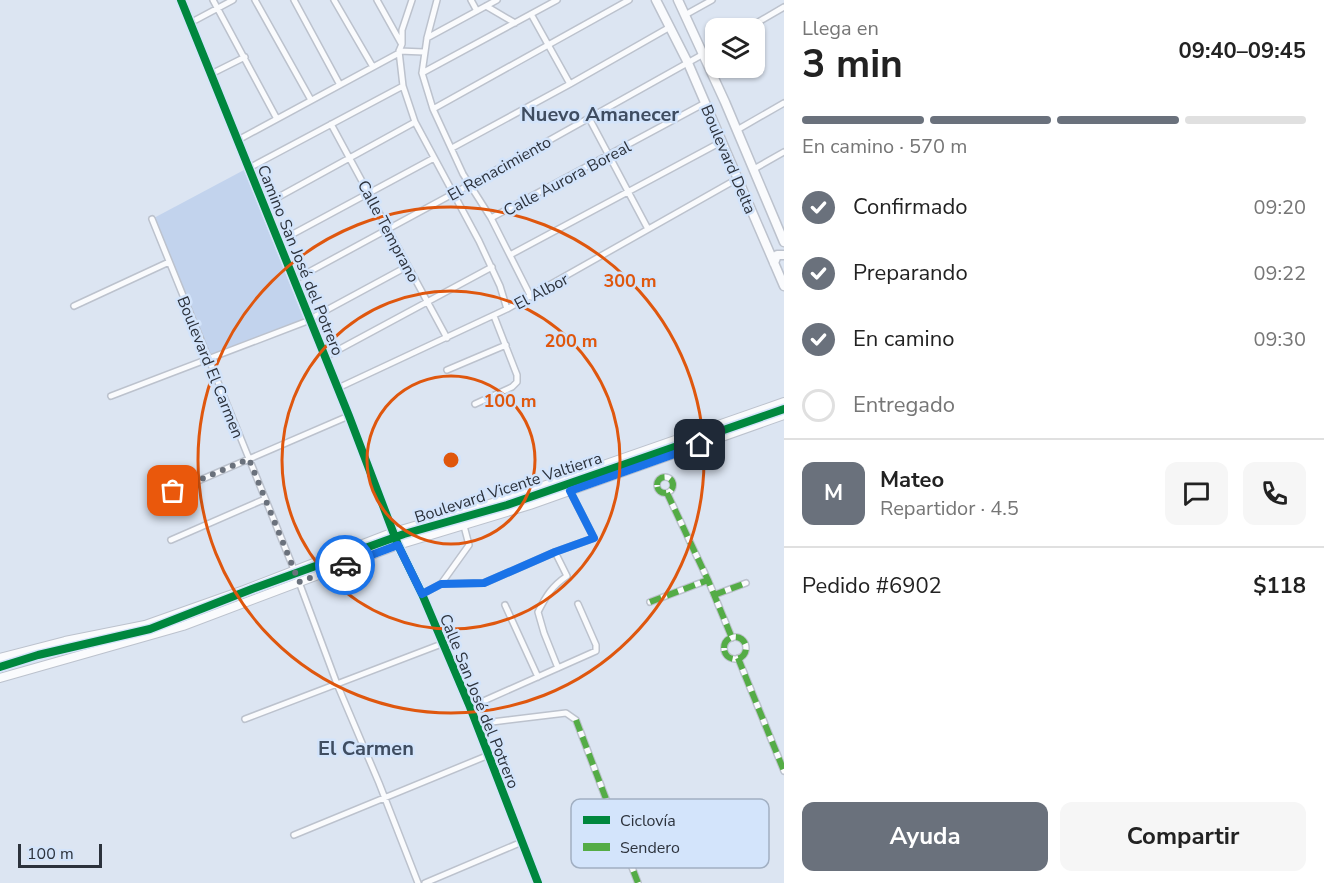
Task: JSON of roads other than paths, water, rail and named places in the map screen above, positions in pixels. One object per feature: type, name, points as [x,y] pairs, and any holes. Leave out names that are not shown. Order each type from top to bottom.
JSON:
[{"type":"main road","name":"Boulevard Delta","points":[[656,0],[688,63],[784,286]]},
{"type":"main road","name":"Boulevard Delta","points":[[678,0],[704,54],[784,242]]},
{"type":"main road","points":[[754,217],[766,219],[770,214],[770,207]]},
{"type":"main road","points":[[774,263],[777,255],[784,255]]},
{"type":"main road","name":"Boulevard Vicente Valtierra","points":[[0,658],[65,641],[145,625],[394,532],[506,499],[784,402]]},
{"type":"main road","name":"Boulevard Vicente Valtierra","points":[[0,678],[183,626],[398,545],[570,491],[784,415]]},
{"type":"street","name":"Camino San José del Potrero","points":[[181,0],[294,280],[308,321],[326,357],[394,532]]},
{"type":"street","points":[[213,0],[277,119]]},
{"type":"street","points":[[190,23],[233,0]]},
{"type":"street","points":[[255,0],[311,100]]},
{"type":"street","points":[[294,0],[340,85]]},
{"type":"street","points":[[334,0],[373,67]]},
{"type":"street","points":[[377,0],[402,44]]},
{"type":"street","points":[[412,0],[402,30],[402,44],[399,52],[403,86],[416,122],[492,267],[507,309]]},
{"type":"street","points":[[437,0],[424,52],[422,73],[434,109],[463,174],[491,218],[531,297]]},
{"type":"street","points":[[471,0],[477,11]]},
{"type":"street","points":[[427,38],[496,0]]},
{"type":"street","points":[[422,73],[557,0]]},
{"type":"street","points":[[434,109],[629,0]]},
{"type":"street","points":[[685,15],[712,0]]},
{"type":"street","points":[[486,6],[515,23]]},
{"type":"street","points":[[765,19],[784,8]]},
{"type":"street","points":[[531,14],[570,84]]},
{"type":"street","points":[[452,148],[670,27]]},
{"type":"street","points":[[238,140],[399,52],[424,52]]},
{"type":"street","name":"El Renacimiento","points":[[294,280],[704,54]]},
{"type":"street","points":[[211,74],[245,57]]},
{"type":"street","points":[[249,168],[403,86]]},
{"type":"street","name":"Calle Aurora Boreal","points":[[491,218],[705,103]]},
{"type":"street","points":[[737,130],[784,103]]},
{"type":"street","points":[[589,118],[648,229]]},
{"type":"street","points":[[264,205],[416,122]]},
{"type":"street","name":"Calle Temprano","points":[[331,124],[447,338]]},
{"type":"street","points":[[510,255],[721,142]]},
{"type":"street","points":[[754,169],[784,152]]},
{"type":"street","points":[[278,242],[434,158]]},
{"type":"street","name":"El Albor","points":[[338,388],[531,297],[737,179]]},
{"type":"street","name":"Boulevard El Carmen","points":[[152,219],[418,883]]},
{"type":"street","points":[[74,306],[169,262]]},
{"type":"street","points":[[111,396],[308,321],[408,266]]},
{"type":"street","points":[[326,357],[492,267]]},
{"type":"street","points":[[476,404],[512,387],[517,382],[517,375],[494,316]]},
{"type":"street","points":[[447,370],[506,345]]},
{"type":"street","points":[[154,500],[344,418]]},
{"type":"street","points":[[422,594],[441,584],[484,583],[555,552],[594,538],[570,491]]},
{"type":"street","points":[[667,493],[708,580],[732,638]]},
{"type":"street","points":[[171,540],[265,500]]},
{"type":"street","points":[[441,584],[469,545],[464,526]]},
{"type":"street","name":"Calle San José del Potrero","points":[[394,532],[470,707],[538,883]]},
{"type":"street","points":[[555,552],[567,576],[555,584],[538,612],[558,668]]},
{"type":"street","points":[[650,602],[708,580]]},
{"type":"street","points":[[714,595],[746,583]]},
{"type":"street","points":[[470,707],[594,652],[597,649],[578,604]]},
{"type":"street","points":[[505,605],[538,677]]},
{"type":"street","points":[[732,638],[741,639],[746,647],[738,658],[729,657],[724,649],[725,644],[732,638]]},
{"type":"street","points":[[245,719],[439,645]]},
{"type":"street","points":[[738,658],[784,771]]},
{"type":"street","points":[[492,722],[566,713],[576,720],[606,799]]},
{"type":"street","points":[[294,835],[484,757]]},
{"type":"street","points":[[425,883],[522,842]]},
{"type":"street","points":[[632,868],[638,883]]},
{"type":"district","name":"Nuevo Amanecer","points":[[600,114]]},
{"type":"district","name":"El Carmen","points":[[366,748]]}]
